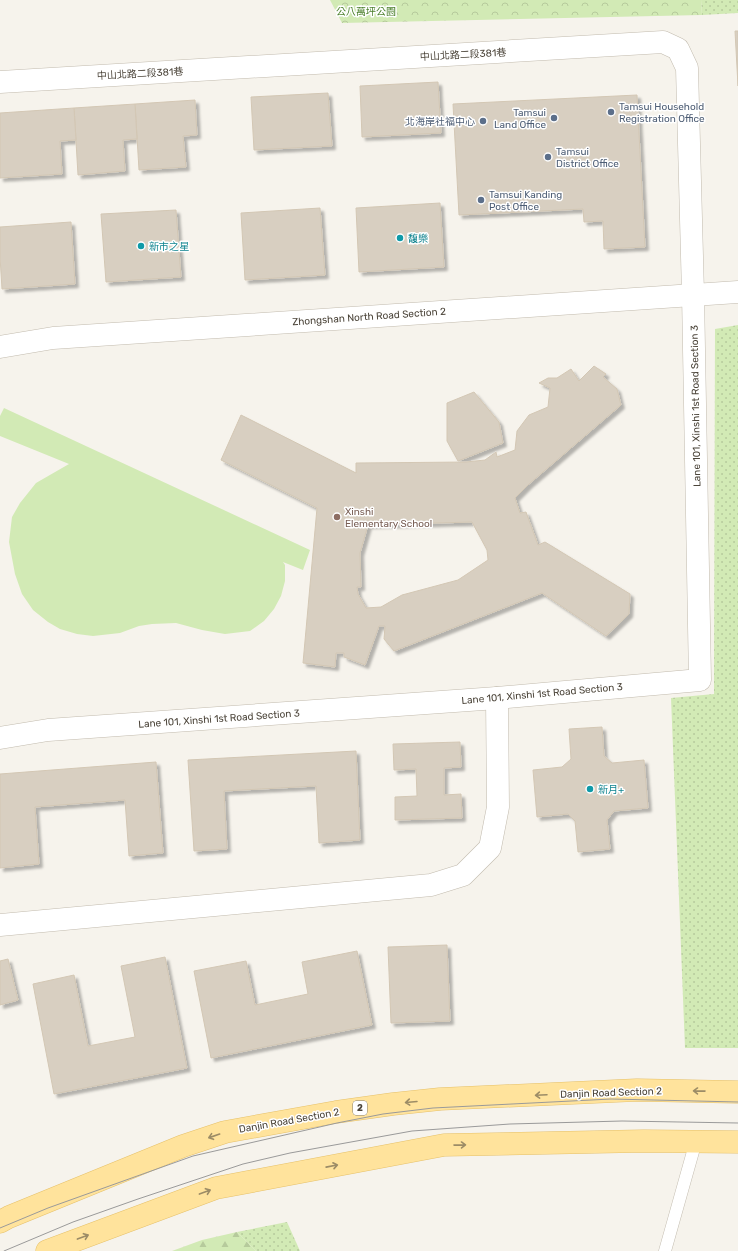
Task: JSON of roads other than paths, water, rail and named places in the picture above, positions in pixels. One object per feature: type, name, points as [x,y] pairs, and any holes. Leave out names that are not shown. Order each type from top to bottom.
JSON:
[{"type":"main road","name":"Danjin Road Section 2","points":[[0,1222],[9,1216],[184,1146],[225,1132],[279,1122],[378,1106],[440,1100],[637,1090],[738,1092]]},
{"type":"main road","points":[[47,1251],[216,1188],[444,1145],[644,1141],[738,1142]]},
{"type":"street","name":"中山北路二段381巷","points":[[0,82],[663,42],[678,49],[687,68],[693,294]]},
{"type":"street","name":"Zhongshan North Road Section 2","points":[[0,347],[53,338],[738,292]]},
{"type":"street","name":"Lane 101, Xinshi 1st Road Section 3","points":[[0,738],[48,730],[497,698],[700,680],[693,294]]},
{"type":"street","points":[[0,925],[431,885],[463,875],[490,848],[498,807],[497,698]]},
{"type":"lane","points":[[665,1251],[696,1141]]},
{"type":"tram line","points":[[0,1228],[48,1208],[193,1156],[383,1114],[433,1108],[611,1099],[738,1102]]},
{"type":"tram line","points":[[4,1251],[73,1222],[243,1164],[290,1153],[412,1131],[510,1124],[622,1121],[738,1123]]},
{"type":"place","name":"Tamsui Household Registration Office","points":[[611,112]]},
{"type":"place","name":"Tamsui Land Office","points":[[554,118]]},
{"type":"place","name":"北海岸社福中心","points":[[483,121]]},
{"type":"place","name":"Tamsui District Office","points":[[548,157]]},
{"type":"place","name":"Tamsui Kanding Post Office","points":[[481,200]]},
{"type":"place","name":"馥樂","points":[[400,238]]},
{"type":"place","name":"新市之星","points":[[141,246]]},
{"type":"place","name":"Xinshi Elementary School","points":[[337,517]]},
{"type":"place","name":"新月+","points":[[590,789]]},
{"type":"park label","name":"公八萬坪公園","points":[[366,11]]}]
